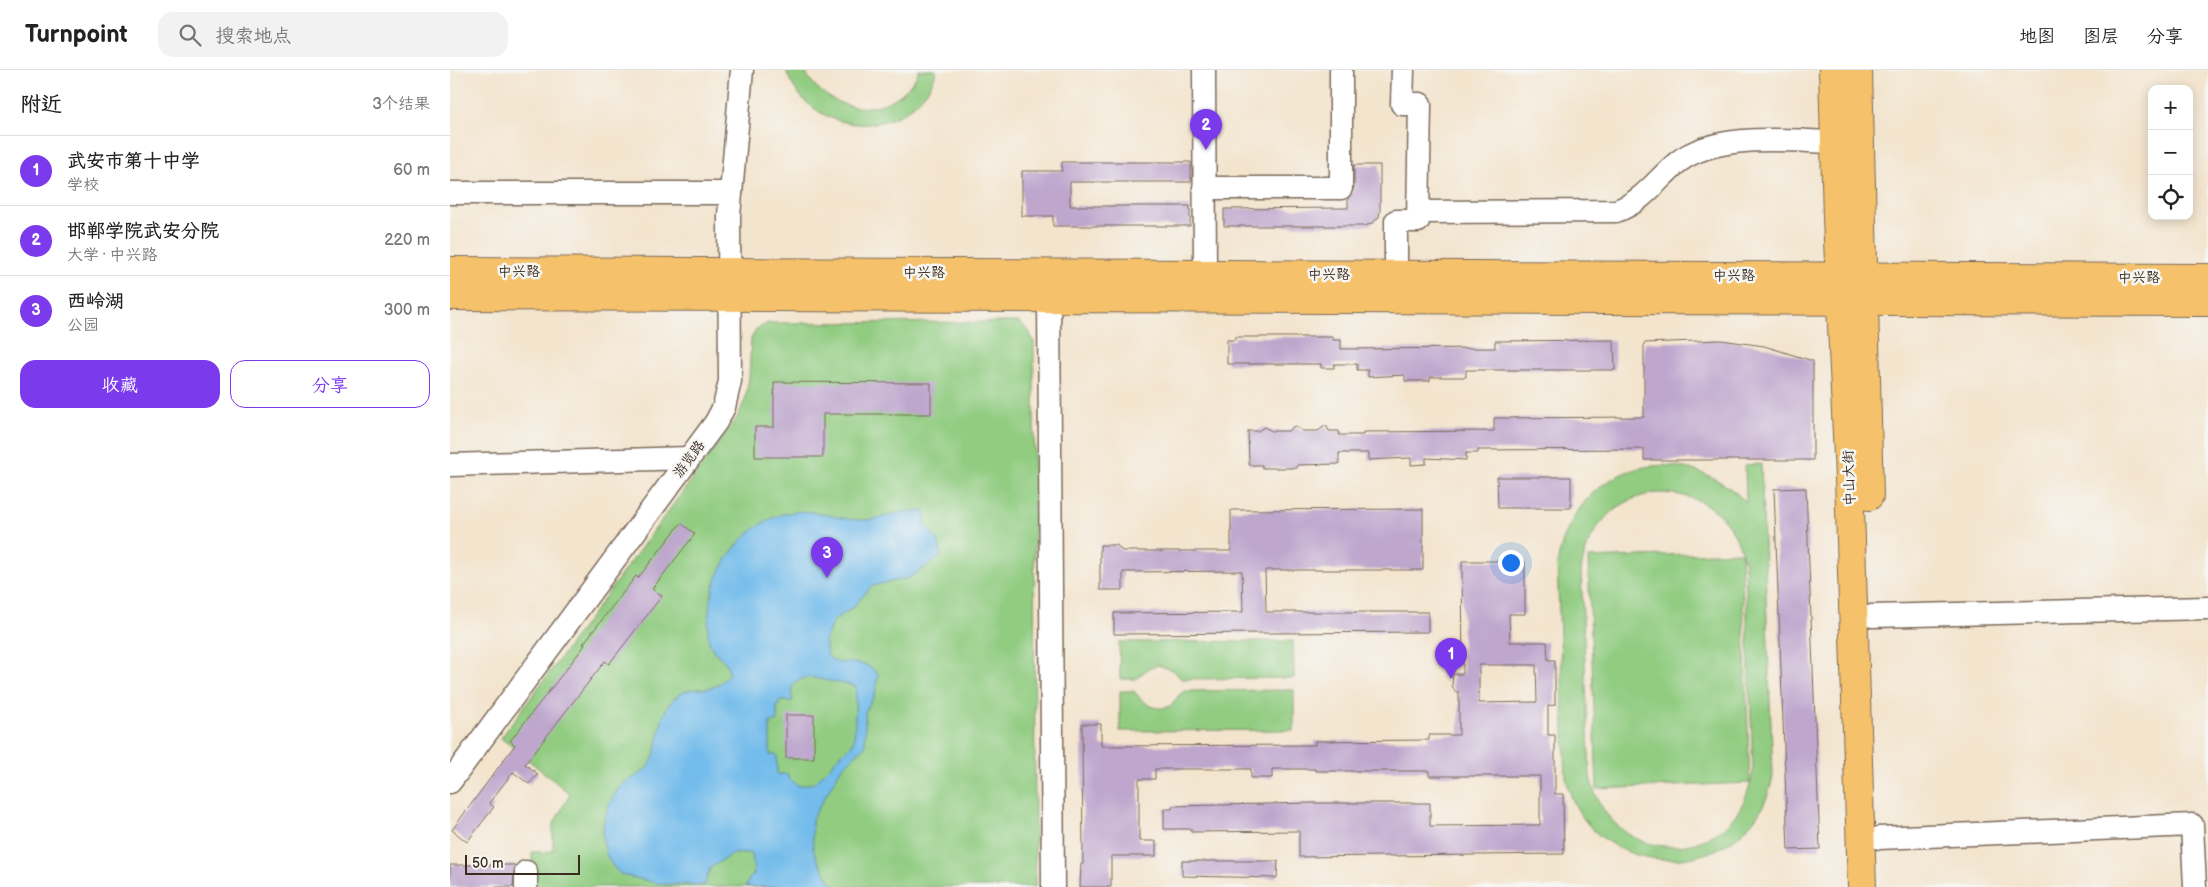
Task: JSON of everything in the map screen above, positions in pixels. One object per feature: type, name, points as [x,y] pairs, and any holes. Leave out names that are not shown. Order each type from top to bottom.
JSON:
[{"type":"main road","name":"中山大街","points":[[1833,70],[1835,142],[1852,288],[1872,616],[1881,887]]},
{"type":"main road","name":"中山大街","points":[[1858,70],[1852,288],[1850,488],[1862,887]]},
{"type":"main road","name":"中兴路","points":[[450,271],[1049,298],[1852,288],[2208,278]]},
{"type":"main road","name":"中兴路","points":[[450,296],[729,284],[1205,273],[1396,274],[1852,288],[2208,302]]},
{"type":"street","name":"游览路","points":[[450,782],[716,422],[727,396],[730,381],[729,284],[731,193],[742,70]]},
{"type":"street","points":[[1204,70],[1205,273]]},
{"type":"street","points":[[1204,188],[1341,188],[1341,70]]},
{"type":"street","points":[[1396,274],[1396,221],[1418,221],[1419,212],[1420,104],[1402,104],[1402,70]]},
{"type":"street","points":[[1419,212],[1616,211],[1630,207],[1678,162],[1696,151],[1736,142],[1769,140],[1835,142]]},
{"type":"street","points":[[450,193],[731,193]]},
{"type":"street","points":[[1049,298],[1053,887]]},
{"type":"street","points":[[450,465],[690,458]]},
{"type":"street","points":[[1872,616],[2208,608]]},
{"type":"street","points":[[1879,838],[2192,825],[2195,887]]},
{"type":"green space","points":[[786,70],[804,70],[821,92],[833,99],[858,107],[871,107],[884,104],[897,97],[907,88],[919,70],[936,70],[928,89],[914,105],[897,116],[879,123],[860,124],[841,121],[823,114],[807,103],[795,88]]},
{"type":"green space","points":[[1019,322],[1029,331],[1034,342],[1035,887],[532,887],[532,852],[553,851],[553,825],[570,794],[501,738],[737,418],[745,400],[749,378],[751,339],[756,329],[768,323]]},
{"type":"green space","points":[[1761,464],[1773,776],[1759,812],[1735,838],[1704,854],[1670,860],[1635,855],[1604,839],[1580,814],[1566,778],[1557,565],[1567,531],[1583,504],[1605,483],[1631,470],[1659,466],[1689,469],[1718,481],[1746,502],[1745,465]],"holes":[[[1655,493],[1688,497],[1715,511],[1734,533],[1745,565],[1753,771],[1743,803],[1725,826],[1701,841],[1674,846],[1648,843],[1623,830],[1603,808],[1590,777],[1581,571],[1589,542],[1604,519],[1627,502],[1640,497]]]},
{"type":"green space","points":[[1741,552],[1750,783],[1597,789],[1588,558]]},
{"type":"green space","points":[[1293,641],[1294,678],[1181,679],[1174,671],[1158,665],[1146,670],[1136,679],[1120,679],[1119,642]]},
{"type":"green space","points":[[1294,690],[1294,730],[1120,731],[1120,691],[1134,691],[1146,703],[1156,708],[1161,708],[1172,705],[1179,695],[1185,691]]},
{"type":"water","points":[[802,511],[852,520],[866,520],[902,512],[925,511],[926,526],[939,542],[941,556],[909,578],[872,586],[853,607],[833,621],[825,640],[827,654],[833,661],[864,665],[874,670],[878,675],[875,694],[865,712],[865,746],[841,769],[812,819],[813,849],[831,882],[837,887],[746,887],[749,879],[754,874],[752,853],[732,854],[710,868],[705,885],[661,884],[622,875],[613,866],[607,855],[604,843],[603,830],[609,805],[623,784],[641,773],[650,764],[657,747],[662,720],[669,704],[683,692],[715,686],[722,682],[729,674],[727,665],[710,644],[708,625],[711,596],[716,579],[734,548],[761,524],[793,512]],"holes":[[[809,677],[855,686],[854,739],[852,745],[814,783],[799,786],[788,778],[788,774],[777,774],[777,755],[770,755],[770,722],[777,722],[777,706],[779,701],[793,701],[793,684]]]},
{"type":"building","points":[[1062,162],[1191,162],[1191,182],[1070,182],[1070,206],[1190,206],[1190,226],[1053,226],[1053,216],[1022,216],[1022,171],[1062,171]]},
{"type":"building","points":[[1354,165],[1380,165],[1380,211],[1379,217],[1371,224],[1364,226],[1224,226],[1224,209],[1348,208],[1348,199],[1354,188]]},
{"type":"building","points":[[1235,337],[1333,337],[1333,340],[1341,340],[1341,349],[1495,348],[1495,341],[1614,340],[1615,370],[1466,370],[1466,377],[1430,377],[1430,381],[1405,381],[1405,375],[1368,377],[1368,370],[1357,370],[1357,364],[1334,364],[1334,368],[1321,368],[1321,364],[1227,364],[1227,340],[1235,340]]},
{"type":"building","points":[[1721,340],[1764,346],[1813,361],[1813,460],[1644,460],[1644,449],[1478,450],[1478,453],[1466,453],[1466,460],[1426,458],[1426,464],[1411,465],[1411,458],[1368,460],[1368,453],[1339,453],[1339,464],[1297,465],[1297,468],[1262,468],[1262,465],[1249,465],[1248,431],[1258,431],[1264,427],[1272,431],[1288,431],[1294,426],[1303,431],[1318,431],[1326,425],[1329,431],[1339,431],[1339,435],[1363,435],[1363,432],[1494,431],[1494,418],[1644,417],[1644,343]]},
{"type":"building","points":[[774,382],[931,383],[931,414],[823,414],[823,457],[755,457],[755,427],[774,427]]},
{"type":"building","points":[[1497,477],[1571,477],[1571,508],[1498,508]]},
{"type":"building","points":[[1806,488],[1820,849],[1788,850],[1774,489]]},
{"type":"building","points":[[1423,509],[1423,570],[1265,570],[1266,612],[1428,612],[1428,632],[1114,634],[1114,613],[1243,612],[1242,571],[1123,572],[1123,590],[1100,590],[1100,545],[1117,545],[1122,551],[1231,551],[1231,510]]},
{"type":"building","points":[[681,523],[695,534],[652,589],[662,596],[609,664],[605,661],[525,764],[538,774],[529,784],[513,772],[489,803],[494,807],[467,842],[452,830],[515,745],[510,741],[636,576],[638,578]]},
{"type":"building","points":[[1462,561],[1525,561],[1525,614],[1509,614],[1510,642],[1547,642],[1548,660],[1555,660],[1555,705],[1548,706],[1548,735],[1555,735],[1555,794],[1563,794],[1564,854],[1299,857],[1299,831],[1191,832],[1191,829],[1164,829],[1164,809],[1172,809],[1172,806],[1314,803],[1430,803],[1430,826],[1540,825],[1540,776],[1429,776],[1429,771],[1272,769],[1272,778],[1251,778],[1251,769],[1155,769],[1155,779],[1139,779],[1139,841],[1156,841],[1156,856],[1111,856],[1111,887],[1080,887],[1081,864],[1083,864],[1082,724],[1101,724],[1101,746],[1315,745],[1315,741],[1429,740],[1429,735],[1459,735],[1459,692],[1455,692],[1452,685],[1453,674],[1463,674]],"holes":[[[1479,665],[1536,665],[1537,702],[1479,703]]]},
{"type":"building","points":[[786,715],[814,715],[814,758],[786,758]]},
{"type":"building","points":[[1182,861],[1278,861],[1277,878],[1182,876]]},
{"type":"building","points":[[450,865],[515,865],[513,887],[450,887]]},
{"type":"place","name":"邯郸学院武安分院","points":[[1206,150]]},
{"type":"place","name":"西岭湖","points":[[827,578]]},
{"type":"place","name":"武安市第十中学","points":[[1451,679]]}]
